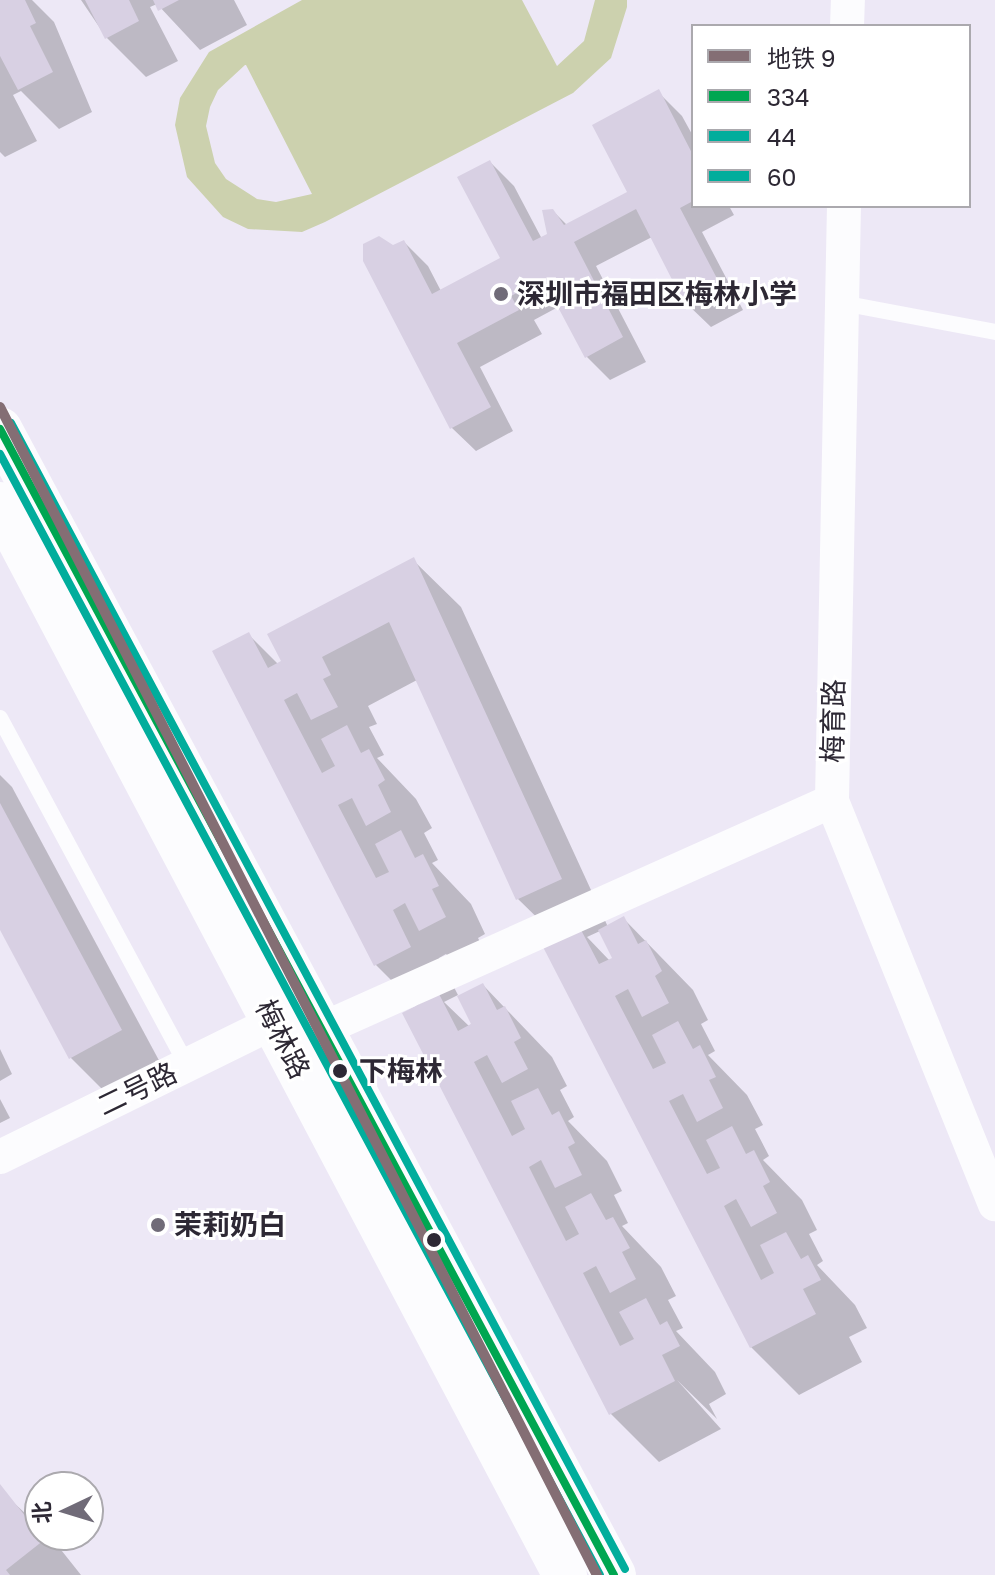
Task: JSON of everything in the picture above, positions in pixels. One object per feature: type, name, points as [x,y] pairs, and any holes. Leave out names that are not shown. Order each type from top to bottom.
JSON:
[{"type":"main road","name":"梅林路","points":[[0,429],[318,1031],[614,1575]]},
{"type":"main road","name":"梅林路","points":[[0,504],[565,1575]]},
{"type":"street","points":[[847,24],[848,0]]},
{"type":"street","name":"梅育路","points":[[844,208],[832,801],[995,1204]]},
{"type":"street","points":[[318,1031],[832,801]]},
{"type":"street","name":"二号路","points":[[0,1157],[274,1022]]},
{"type":"lane","points":[[842,303],[995,332]]},
{"type":"lane","points":[[0,718],[187,1065]]},
{"type":"green space","points":[[302,0],[522,0],[557,66],[584,41],[595,0],[627,0],[611,58],[573,93],[302,232],[248,229],[223,217],[187,177],[175,125],[180,98],[209,52]],"holes":[[[246,65],[312,194],[276,202],[257,199],[226,179],[215,163],[206,126],[210,107],[218,90]]]},
{"type":"building","points":[[0,0],[25,0],[36,23],[30,26],[53,72],[18,90],[0,56]]},
{"type":"building","points":[[85,0],[129,0],[139,21],[105,39]]},
{"type":"building","points":[[153,0],[179,0],[158,11]]},
{"type":"building","points":[[659,89],[691,151],[691,202],[680,208],[721,286],[685,305],[636,209],[574,242],[623,337],[585,358],[543,279],[511,296],[519,310],[457,343],[491,407],[450,429],[363,261],[363,244],[379,236],[393,245],[404,240],[432,294],[500,258],[457,177],[490,160],[533,241],[547,234],[542,210],[553,209],[564,225],[627,192],[592,125]]},
{"type":"building","points":[[414,557],[562,879],[516,900],[389,622],[322,657],[331,675],[323,679],[338,707],[311,720],[297,693],[284,700],[322,773],[335,766],[321,739],[347,725],[361,753],[369,749],[385,780],[378,785],[391,812],[366,826],[352,798],[338,805],[376,878],[389,872],[375,844],[401,830],[415,858],[423,854],[439,886],[432,889],[446,917],[419,931],[405,903],[393,910],[411,947],[374,966],[212,651],[249,632],[268,668],[281,661],[267,634]]},
{"type":"building","points":[[0,803],[122,1030],[69,1059],[0,930]]},
{"type":"building","points":[[624,916],[638,944],[646,940],[662,971],[655,976],[669,1003],[642,1017],[628,989],[615,996],[653,1069],[666,1063],[652,1035],[678,1021],[693,1049],[700,1045],[716,1077],[709,1080],[723,1108],[697,1122],[683,1094],[669,1101],[707,1174],[720,1168],[706,1140],[732,1126],[746,1154],[754,1150],[770,1182],[763,1186],[777,1213],[751,1227],[736,1199],[724,1206],[761,1280],[774,1273],[760,1245],[786,1232],[801,1259],[808,1255],[821,1280],[803,1289],[816,1314],[750,1348],[543,947],[580,928],[599,964],[612,958],[598,930]]},
{"type":"building","points":[[483,983],[497,1010],[505,1006],[521,1038],[514,1042],[528,1069],[502,1083],[487,1055],[474,1062],[512,1136],[525,1129],[511,1101],[538,1088],[552,1115],[559,1111],[575,1143],[568,1147],[582,1175],[555,1188],[541,1160],[529,1167],[566,1241],[579,1234],[565,1207],[591,1193],[606,1220],[613,1217],[630,1248],[622,1252],[636,1279],[610,1293],[596,1266],[583,1273],[620,1346],[634,1339],[619,1312],[646,1298],[660,1325],[667,1321],[680,1346],[662,1355],[675,1381],[609,1415],[402,1013],[439,994],[458,1031],[471,1024],[457,996]]},
{"type":"building","points":[[0,1484],[24,1515],[24,1551],[30,1551],[6,1570],[10,1575],[0,1575]]},
{"type":"metro line","name":"9","points":[[0,407],[597,1575]]},
{"type":"transit line","name":"60","points":[[11,423],[625,1569]]},
{"type":"transit line","name":"334","points":[[0,429],[614,1575]]},
{"type":"transit line","name":"44","points":[[0,454],[600,1575]]},
{"type":"place","name":"深圳市福田区梅林小学","points":[[501,294]]},
{"type":"place","name":"下梅林","points":[[340,1071]]},
{"type":"place","name":"茉莉奶白","points":[[158,1225]]}]
